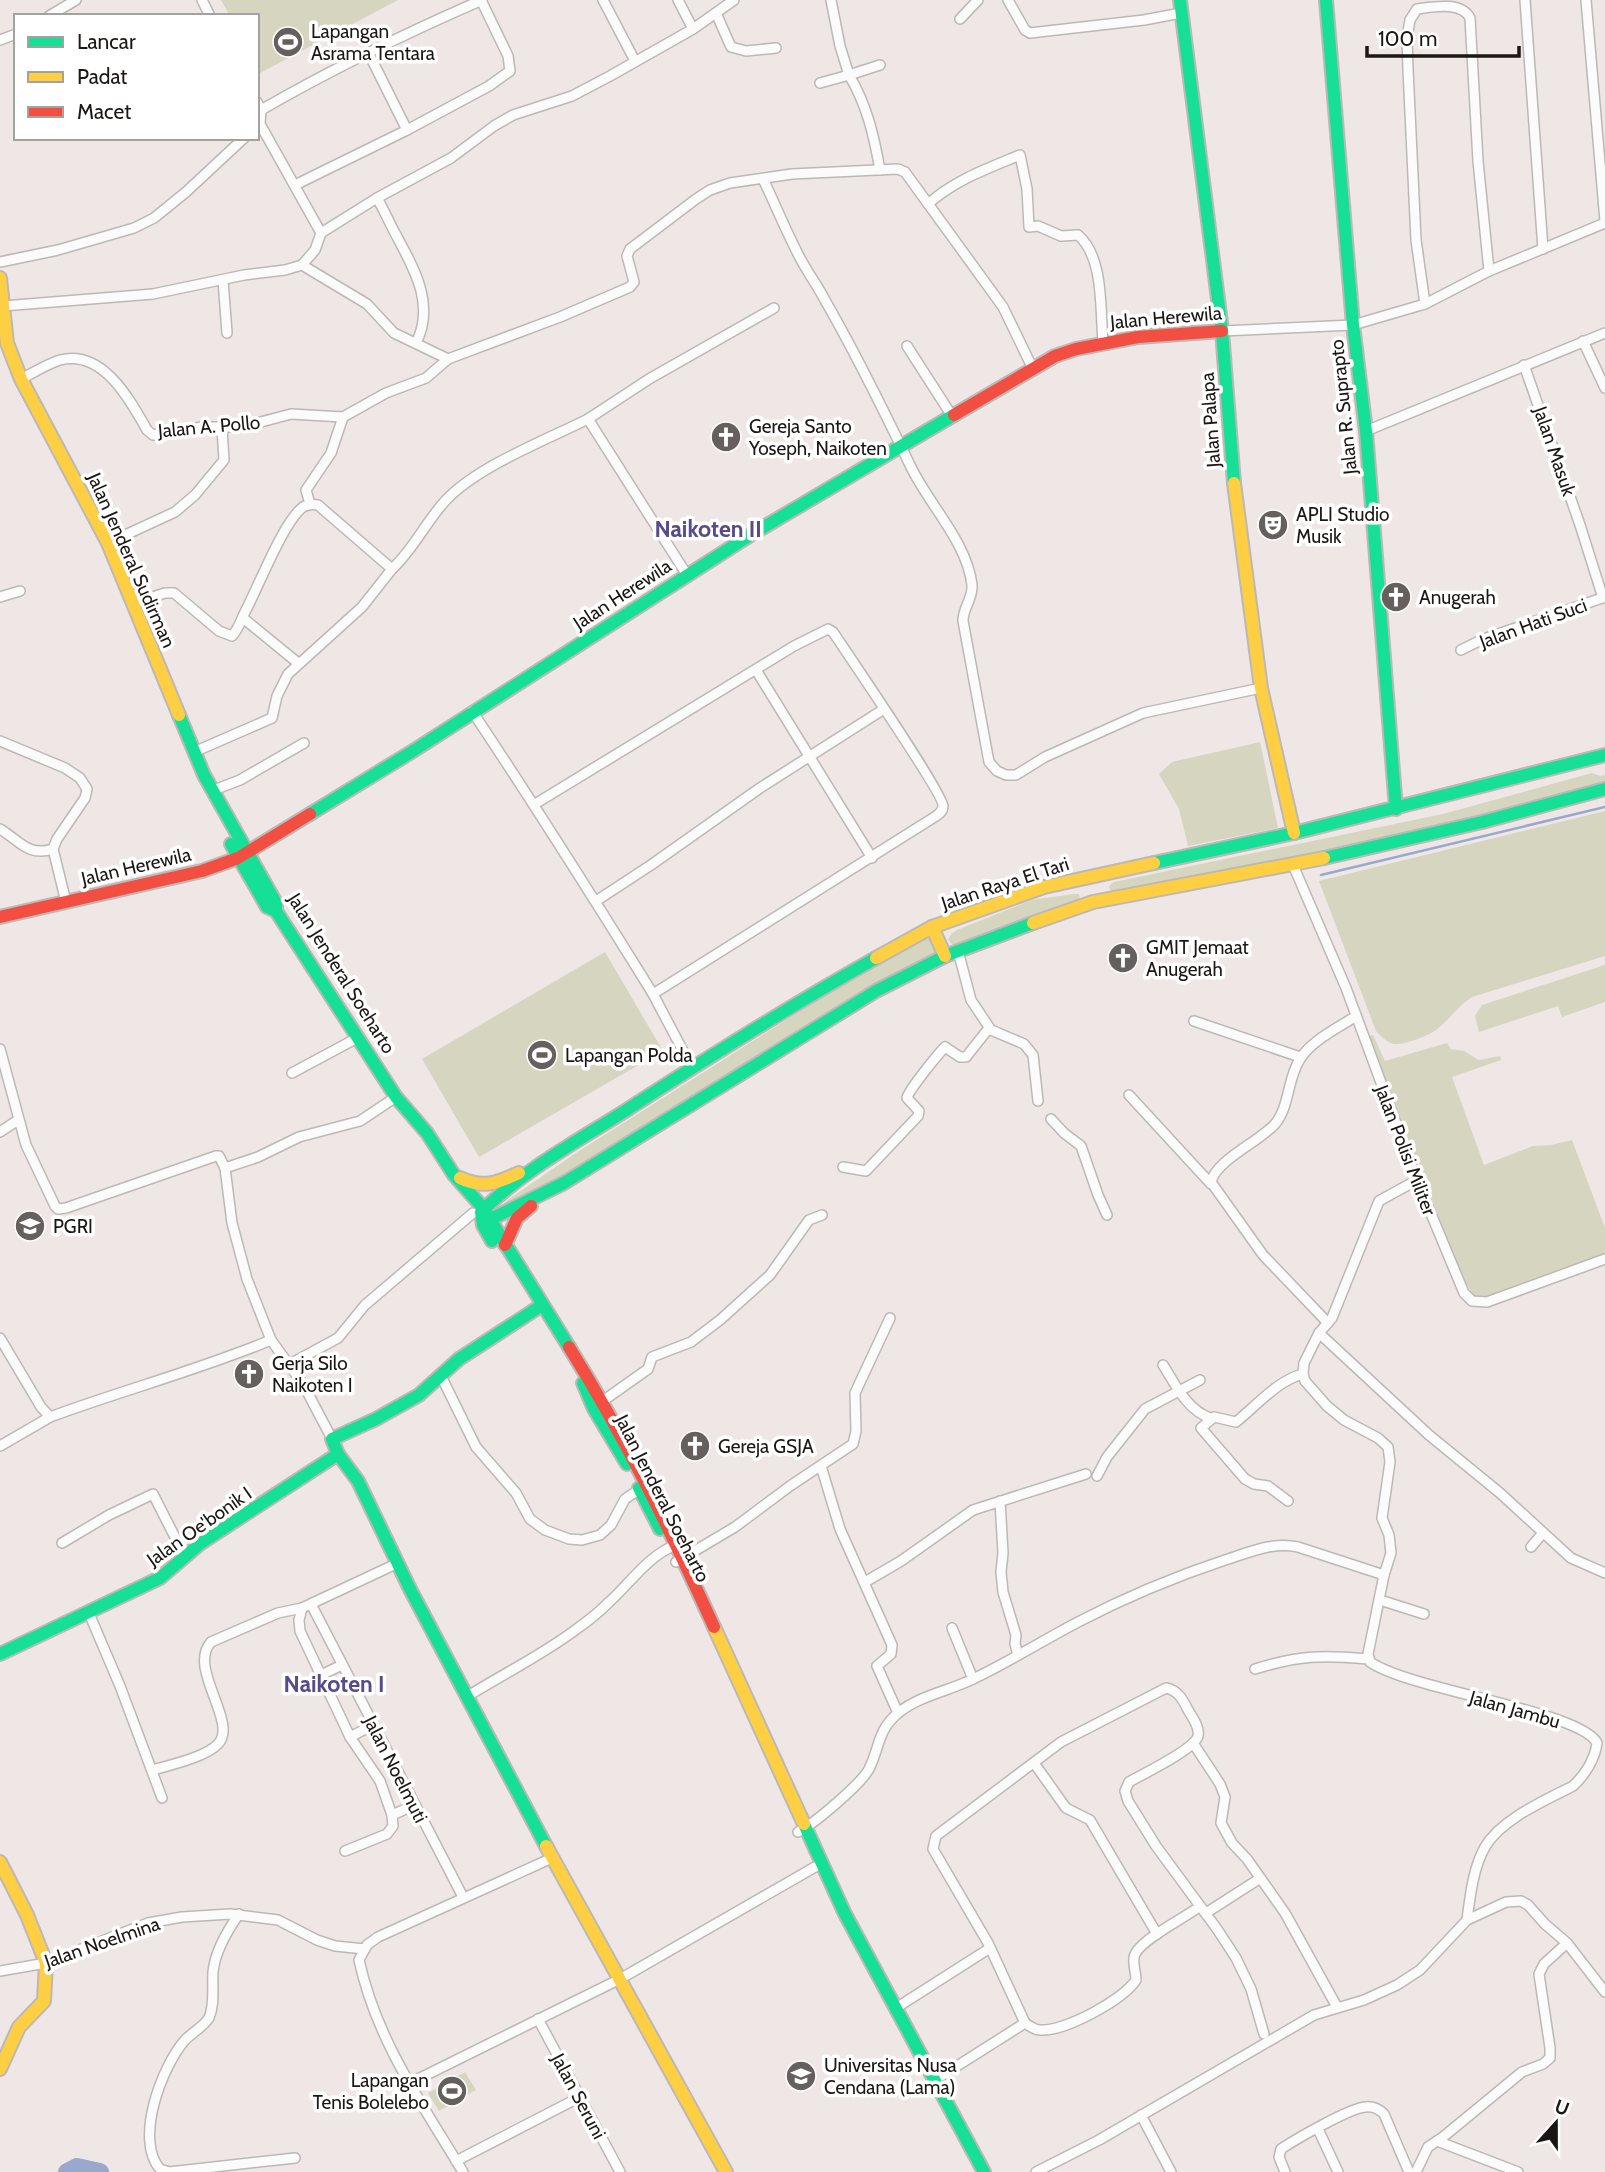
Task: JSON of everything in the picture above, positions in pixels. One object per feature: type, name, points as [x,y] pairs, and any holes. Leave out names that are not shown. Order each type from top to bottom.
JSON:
[{"type":"main road","name":"Jalan R. Suprapto","points":[[1326,0],[1353,325],[1366,431],[1396,809]]},
{"type":"main road","name":"Jalan Palapa","points":[[1181,7],[1222,331],[1237,515],[1261,688],[1294,834]]},
{"type":"main road","name":"Jalan Jenderal Sudirman","points":[[0,278],[3,344],[108,543],[194,752],[214,790],[242,856]]},
{"type":"main road","name":"Jalan Herewila","points":[[0,917],[202,871],[242,856],[687,575],[1032,368],[1073,349],[1100,342],[1167,333],[1222,331]]},
{"type":"main road","name":"Jalan Raya El Tari","points":[[482,1214],[552,1157],[820,989],[932,927],[1003,900],[1087,877],[1294,834],[1605,755]]},
{"type":"main road","points":[[204,775],[204,789],[242,856]]},
{"type":"main road","points":[[505,1245],[517,1218],[564,1182],[876,991],[951,954],[1094,902],[1293,865],[1482,822],[1605,789]]},
{"type":"main road","name":"Jalan Jenderal Soeharto","points":[[242,856],[267,907],[276,911],[396,1097],[505,1245],[659,1506],[679,1560],[802,1830],[984,2172]]},
{"type":"main road","points":[[1087,877],[1094,902]]},
{"type":"main road","points":[[932,927],[951,954]]},
{"type":"main road","points":[[452,1176],[472,1184],[492,1185],[552,1157]]},
{"type":"main road","name":"Jalan Jenderal Soeharto","points":[[452,1176],[457,1190],[482,1214],[492,1241],[598,1405],[640,1489],[673,1546]]},
{"type":"main road","points":[[482,1214],[564,1182]]},
{"type":"main road","points":[[536,1309],[474,1348],[410,1401],[332,1438],[338,1454],[358,1481],[552,1858],[726,2172]]},
{"type":"main road","name":"Jalan Oe'bonik I","points":[[0,1654],[160,1578],[183,1557],[338,1454]]},
{"type":"main road","name":"Jalan Jenderal Soeharto","points":[[802,1830],[815,1867],[840,1914],[849,1920]]},
{"type":"main road","points":[[0,1862],[27,1915],[46,1964],[44,2001],[19,2027],[0,2069]]},
{"type":"street","points":[[52,14],[76,0]]},
{"type":"street","points":[[259,106],[424,25],[482,0],[509,56],[510,71],[489,86],[295,185]]},
{"type":"street","points":[[603,0],[635,61]]},
{"type":"street","points":[[678,0],[693,29]]},
{"type":"street","points":[[3,306],[153,294],[302,265],[315,250],[321,233],[377,198],[451,158],[513,116],[572,96],[693,29],[734,0]]},
{"type":"street","points":[[831,0],[849,75],[863,100],[873,128],[880,170]]},
{"type":"street","points":[[960,19],[978,0]]},
{"type":"street","points":[[1008,0],[1018,20],[1030,33],[1143,20],[1181,7]]},
{"type":"street","points":[[1524,0],[1543,249]]},
{"type":"street","points":[[1586,0],[1605,222]]},
{"type":"street","points":[[1425,304],[1416,240],[1407,37],[1410,20],[1416,9],[1456,8],[1467,12],[1470,18],[1478,161],[1489,271]]},
{"type":"street","points":[[716,13],[731,47],[746,51],[776,48]]},
{"type":"street","points":[[369,54],[407,130]]},
{"type":"street","points":[[820,83],[880,65]]},
{"type":"street","points":[[259,127],[321,233]]},
{"type":"street","points":[[0,262],[58,250],[134,228],[154,218],[242,140]]},
{"type":"street","points":[[928,204],[945,189],[971,175],[1020,155],[1034,226],[1056,235],[1078,235],[1090,250],[1096,264],[1100,342]]},
{"type":"street","points":[[310,504],[306,490],[331,453],[342,417],[386,393],[426,378],[448,359],[630,287],[634,282],[627,256],[630,249],[710,190],[730,183],[792,174],[902,170],[1003,307],[1032,368]]},
{"type":"street","points":[[763,178],[800,257],[902,445],[909,463],[932,506],[956,539],[970,578],[972,596],[964,611],[963,621],[989,762],[997,771],[1016,775],[1045,757],[1143,713],[1261,688]]},
{"type":"street","points":[[377,198],[418,279],[424,300],[421,332],[416,343]]},
{"type":"street","name":"Jalan Herewila","points":[[1222,331],[1353,325],[1425,304],[1489,271],[1605,222]]},
{"type":"street","points":[[302,265],[367,304],[394,333],[448,359]]},
{"type":"street","points":[[223,280],[228,333]]},
{"type":"street","points":[[194,752],[272,718],[283,682],[298,663],[362,607],[417,542],[449,497],[493,466],[588,419],[649,379],[774,308]]},
{"type":"street","points":[[1366,431],[1605,333]]},
{"type":"street","points":[[1583,341],[1605,388]]},
{"type":"street","points":[[907,346],[952,416]]},
{"type":"street","name":"Jalan A. Pollo","points":[[21,379],[60,360],[89,362],[114,380],[150,434],[158,435],[202,427],[252,425],[291,414],[342,417]]},
{"type":"street","name":"Jalan Masuk","points":[[1524,365],[1604,598]]},
{"type":"street","points":[[588,419],[687,575]]},
{"type":"street","points":[[108,543],[162,519],[188,501],[224,460],[222,428]]},
{"type":"street","points":[[134,603],[165,593],[174,593],[219,631],[228,636],[234,634],[288,526],[304,506],[310,504],[318,505],[392,569]]},
{"type":"street","points":[[0,597],[20,591]]},
{"type":"street","name":"Jalan Hati Suci","points":[[1461,650],[1481,640],[1604,598]]},
{"type":"street","points":[[243,618],[298,663]]},
{"type":"street","points":[[535,804],[661,725],[824,630],[832,630],[941,798],[943,806],[940,814],[653,994]]},
{"type":"street","points":[[757,670],[872,858]]},
{"type":"street","points":[[596,901],[760,788],[884,709]]},
{"type":"street","points":[[472,711],[596,901],[653,994],[692,1068]]},
{"type":"street","points":[[0,741],[65,768],[80,778],[87,789],[85,798],[53,849],[66,902]]},
{"type":"street","points":[[214,790],[240,780],[304,743]]},
{"type":"street","points":[[0,829],[31,850],[40,852],[53,849]]},
{"type":"street","name":"Jalan Polisi Militer","points":[[1293,865],[1356,1016],[1417,1180],[1464,1293],[1472,1301],[1488,1302],[1605,1259]]},
{"type":"street","points":[[951,954],[971,1000],[989,1028],[1024,1044],[1033,1055],[1038,1101]]},
{"type":"street","points":[[1212,1184],[1211,1178],[1217,1170],[1274,1125],[1285,1107],[1300,1057],[1312,1045],[1356,1016]]},
{"type":"street","points":[[1194,1021],[1300,1057]]},
{"type":"street","points":[[843,1167],[866,1171],[918,1116],[919,1111],[907,1098],[908,1091],[928,1069],[936,1055],[945,1047],[960,1057],[966,1057],[989,1028]]},
{"type":"street","points":[[292,1073],[359,1037]]},
{"type":"street","points":[[0,1049],[18,1120],[44,1185],[58,1209],[219,1156],[225,1168],[232,1223],[247,1279],[271,1340],[314,1402],[332,1438]]},
{"type":"street","points":[[1129,1095],[1212,1184],[1263,1255],[1328,1323]]},
{"type":"street","points":[[225,1168],[258,1157],[299,1136],[360,1121],[396,1097]]},
{"type":"street","points":[[1051,1119],[1081,1146],[1107,1215]]},
{"type":"street","points":[[0,1132],[18,1120]]},
{"type":"street","points":[[1255,1669],[1289,1658],[1311,1656],[1368,1659],[1384,1575],[1391,1553],[1391,1543],[1382,1518],[1390,1462],[1388,1447],[1378,1438],[1344,1420],[1328,1406],[1305,1381],[1304,1363],[1319,1333],[1328,1323],[1346,1285],[1379,1201],[1417,1180]]},
{"type":"street","points":[[290,1364],[338,1338],[365,1305],[482,1214]]},
{"type":"street","points":[[598,1405],[648,1370],[652,1357],[691,1342],[720,1320],[770,1275],[808,1220],[822,1216]]},
{"type":"street","points":[[679,1560],[735,1527],[853,1444],[856,1431],[855,1393],[890,1318]]},
{"type":"street","points":[[1319,1333],[1429,1435],[1500,1493],[1571,1558],[1605,1573]]},
{"type":"street","points":[[0,1338],[41,1407],[50,1417]]},
{"type":"street","points":[[0,1446],[50,1417],[223,1360],[271,1340]]},
{"type":"street","points":[[1163,1366],[1176,1393],[1195,1410],[1210,1418],[1236,1422],[1258,1402],[1303,1374]]},
{"type":"street","points":[[442,1376],[476,1447],[516,1493],[530,1519],[545,1530],[569,1539],[582,1540],[600,1535],[611,1525],[625,1499],[640,1489]]},
{"type":"street","points":[[1097,1476],[1107,1457],[1145,1409],[1200,1380]]},
{"type":"street","points":[[1210,1418],[1201,1428],[1202,1431],[1245,1479],[1268,1486],[1288,1502]]},
{"type":"street","points":[[821,1466],[836,1519],[892,1646],[891,1654],[877,1666],[898,1713]]},
{"type":"street","points":[[865,1582],[901,1561],[973,1510],[1086,1474]]},
{"type":"street","points":[[62,1543],[153,1494],[183,1557]]},
{"type":"street","points":[[999,1501],[1003,1592],[1016,1635],[1018,1655]]},
{"type":"street","points":[[1531,1547],[1543,1533]]},
{"type":"street","points":[[802,1830],[868,1771],[879,1738],[898,1713],[928,1697],[973,1679],[1138,1593],[1262,1548],[1289,1545],[1384,1575]]},
{"type":"street","points":[[468,1696],[578,1628],[608,1603],[642,1567],[673,1546]]},
{"type":"street","points":[[153,1770],[213,1748],[222,1739],[224,1734],[218,1704],[204,1665],[205,1650],[211,1642],[278,1614],[306,1606],[398,1563]]},
{"type":"street","points":[[1380,1600],[1424,1614]]},
{"type":"street","points":[[306,1606],[299,1620],[300,1631],[350,1737],[380,1781],[392,1815],[393,1826],[387,1834],[345,1851]]},
{"type":"street","name":"Jalan Noelmuti","points":[[306,1606],[342,1665],[463,1897]]},
{"type":"street","points":[[88,1611],[162,1798]]},
{"type":"street","points":[[953,1628],[973,1679]]},
{"type":"street","name":"Jalan Jambu","points":[[1368,1659],[1394,1674],[1537,1713],[1568,1724],[1596,1739],[1597,1749],[1581,1779],[1515,1819],[1486,1846],[1475,1878],[1467,1920]]},
{"type":"street","points":[[321,1675],[342,1665]]},
{"type":"street","points":[[1259,1879],[1203,1910],[1157,1934],[1134,1956],[1136,1980],[1129,1988],[1088,2015],[1062,2028],[1040,2030],[1025,2023],[990,1948],[933,1850],[933,1840],[1061,1742],[1166,1688],[1178,1693],[1198,1727],[1198,1737],[1193,1744],[1129,1782],[1125,1796],[1156,1846],[1203,1910],[1236,1958],[1251,1989],[1264,2034]]},
{"type":"street","points":[[350,1737],[373,1725]]},
{"type":"street","points":[[1193,1744],[1220,1784],[1225,1797],[1221,1823],[1232,1843],[1247,1859],[1285,1913],[1337,2007]]},
{"type":"street","points":[[1034,1763],[1066,1808],[1090,1820],[1157,1934]]},
{"type":"street","points":[[392,1815],[415,1805]]},
{"type":"street","points":[[463,2172],[390,2048],[365,1987],[359,1960],[365,1949],[378,1937],[552,1858]]},
{"type":"street","points":[[410,2083],[620,1979],[815,1867]]},
{"type":"street","points":[[1035,2172],[1068,2157],[1314,2015],[1364,2000],[1406,1980],[1467,1920],[1506,1902],[1521,1901],[1528,1905],[1567,1943],[1605,1992]]},
{"type":"street","points":[[239,1914],[229,1928],[216,1958],[209,2018],[180,2047],[159,2091],[149,2126],[152,2157],[160,2169],[169,2172],[295,2158]]},
{"type":"street","name":"Jalan Noelmina","points":[[0,1971],[46,1964],[148,1923],[182,1917],[239,1914],[278,1920],[326,1943],[365,1949]]},
{"type":"street","points":[[1416,2172],[1428,2147],[1522,2072],[1550,2059],[1539,1974],[1544,1964],[1567,1943]]},
{"type":"street","points":[[896,2008],[990,1948]]},
{"type":"street","name":"Jalan Seruni","points":[[538,2020],[620,2172]]},
{"type":"street","points":[[935,2080],[1025,2023]]},
{"type":"street","points":[[456,2161],[580,2097]]},
{"type":"street","points":[[1285,2172],[1279,2157],[1281,2149],[1350,2111],[1365,2107],[1376,2108],[1384,2115],[1409,2172]]},
{"type":"street","points":[[1141,2115],[1171,2172]]},
{"type":"street","points":[[1318,2129],[1338,2172]]},
{"type":"street","points":[[1437,2141],[1518,2172]]},
{"type":"green space","name":"Lapangan Asrama Tentara","points":[[221,0],[398,0],[260,73],[259,14],[229,14]]},
{"type":"green space","points":[[1260,742],[1278,828],[1188,846],[1179,809],[1159,774],[1172,762]]},
{"type":"green space","points":[[1592,773],[1605,775],[1605,786],[1408,838],[1116,892],[1110,890],[1109,886],[1114,882],[1443,814]]},
{"type":"green space","points":[[1605,811],[1605,956],[1472,997],[1436,1030],[1416,1040],[1394,1044],[1376,1031],[1319,881]]},
{"type":"green space","points":[[1079,894],[1081,905],[959,947],[948,940],[957,930],[1032,900]]},
{"type":"green space","points":[[923,939],[931,939],[936,950],[932,956],[634,1136],[506,1209],[503,1204],[509,1199],[576,1153],[824,996]]},
{"type":"green space","name":"Lapangan Polda","points":[[605,952],[663,1051],[479,1157],[422,1059]]},
{"type":"green space","points":[[1605,965],[1605,1002],[1562,1017],[1558,1006],[1479,1032],[1475,1016],[1482,1005]]},
{"type":"green space","points":[[1373,1035],[1385,1061],[1447,1043],[1451,1049],[1464,1051],[1479,1060],[1500,1056],[1501,1060],[1452,1077],[1484,1165],[1533,1146],[1572,1140],[1605,1228],[1605,1258],[1493,1301],[1475,1298],[1462,1276],[1368,1036]]},
{"type":"green space","name":"Lapangan Tenis Bolelebo","points":[[465,2072],[476,2090],[439,2111],[428,2093]]},
{"type":"waterway","points":[[1321,875],[1605,807]]},
{"type":"waterway","points":[[67,2172],[77,2167],[100,2172]]},
{"type":"traffic: fast","points":[[1180,0],[1222,331],[1234,483]]},
{"type":"traffic: fast","points":[[1326,0],[1353,325],[1366,431],[1396,809]]},
{"type":"traffic: fast","points":[[310,814],[752,534],[954,415]]},
{"type":"traffic: fast","points":[[179,715],[204,775],[276,903],[276,911],[396,1097],[427,1133],[454,1175],[483,1208],[569,1347]]},
{"type":"traffic: fast","points":[[1154,863],[1294,833],[1605,755]]},
{"type":"traffic: fast","points":[[1324,858],[1482,822],[1605,789]]},
{"type":"traffic: fast","points":[[231,844],[267,907],[276,911]]},
{"type":"traffic: fast","points":[[483,1217],[491,1219],[564,1183],[876,991],[945,956],[1033,923]]},
{"type":"traffic: fast","points":[[492,1241],[483,1225],[481,1212],[514,1183],[718,1052],[876,958]]},
{"type":"traffic: fast","points":[[536,1309],[459,1359],[419,1395],[332,1439],[338,1454],[358,1481],[410,1589],[546,1846]]},
{"type":"traffic: fast","points":[[583,1383],[594,1409],[627,1464]]},
{"type":"traffic: fast","points":[[0,1654],[160,1578],[201,1543],[338,1454]]},
{"type":"traffic: fast","points":[[639,1488],[660,1529]]},
{"type":"traffic: fast","points":[[804,1824],[845,1914],[984,2172]]},
{"type":"traffic: slow","points":[[0,278],[7,343],[21,379],[108,543],[179,715]]},
{"type":"traffic: slow","points":[[1234,483],[1261,688],[1294,833]]},
{"type":"traffic: slow","points":[[1033,923],[1093,902],[1324,858]]},
{"type":"traffic: slow","points":[[876,958],[932,927],[1044,887],[1154,863]]},
{"type":"traffic: slow","points":[[932,927],[945,956]]},
{"type":"traffic: slow","points":[[460,1178],[483,1184],[504,1180],[519,1173]]},
{"type":"traffic: slow","points":[[714,1627],[804,1824]]},
{"type":"traffic: slow","points":[[546,1846],[726,2172]]},
{"type":"traffic: slow","points":[[0,1862],[27,1915],[46,1963],[44,2001],[19,2027],[0,2069]]},
{"type":"traffic: jam","points":[[954,415],[1055,356],[1076,349],[1138,337],[1222,331]]},
{"type":"traffic: jam","points":[[0,917],[202,871],[238,858],[310,814]]},
{"type":"traffic: jam","points":[[505,1245],[517,1218],[531,1206]]},
{"type":"traffic: jam","points":[[569,1347],[646,1484],[714,1627]]},
{"type":"place","name":"Lapangan Asrama Tentara","points":[[288,42]]},
{"type":"place","name":"Gereja Santo Yoseph, Naikoten","points":[[726,437]]},
{"type":"place","name":"APLI Studio Musik","points":[[1273,525]]},
{"type":"place","name":"Anugerah","points":[[1396,597]]},
{"type":"place","name":"GMIT Jemaat Anugerah","points":[[1123,958]]},
{"type":"place","name":"Lapangan Polda","points":[[542,1055]]},
{"type":"place","name":"PGRI","points":[[30,1226]]},
{"type":"place","name":"Gerja Silo Naikoten I","points":[[249,1374]]},
{"type":"place","name":"Gereja GSJA","points":[[695,1446]]},
{"type":"place","name":"Universitas Nusa Cendana (Lama)","points":[[801,2076]]},
{"type":"place","name":"Lapangan Tenis Bolelebo","points":[[452,2091]]},
{"type":"district","name":"Naikoten II","points":[[708,529]]},
{"type":"district","name":"Naikoten I","points":[[334,1684]]}]
